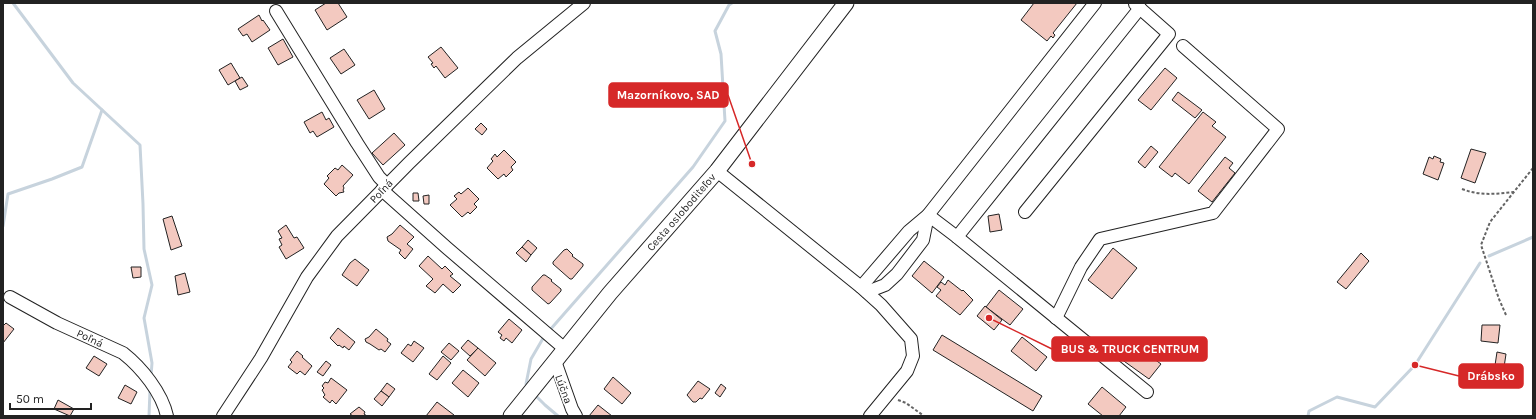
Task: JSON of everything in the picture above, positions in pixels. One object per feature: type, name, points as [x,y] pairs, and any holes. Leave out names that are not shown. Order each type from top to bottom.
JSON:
[{"type":"main road","name":"Cesta osloboditeľov","points":[[510,416],[610,293],[716,171],[846,3]]},
{"type":"street","name":"Poľná","points":[[223,416],[261,358],[307,277],[337,236],[384,187],[517,58],[584,3]]},
{"type":"street","points":[[864,289],[910,231],[928,215],[1095,3]]},
{"type":"street","points":[[957,237],[1137,6],[1170,34],[1025,212]]},
{"type":"street","points":[[276,11],[384,187],[447,248],[565,349]]},
{"type":"street","points":[[1056,318],[1081,267],[1100,239],[1213,213],[1278,129],[1183,46]]},
{"type":"street","points":[[716,171],[864,289],[881,305],[911,339],[913,356],[907,371],[870,416]]},
{"type":"street","points":[[864,289],[885,285],[906,263],[923,240],[928,215]]},
{"type":"street","points":[[928,215],[957,237],[1146,392]]},
{"type":"street","name":"Poľná","points":[[10,297],[58,323],[124,353],[157,391],[165,407],[167,416]]},
{"type":"street","name":"Lúčna","points":[[555,361],[572,409],[576,416]]},
{"type":"path","points":[[1506,315],[1499,299],[1481,245],[1490,222],[1533,168]]},
{"type":"path","points":[[1462,189],[1473,193],[1486,195],[1514,192]]},
{"type":"path","points":[[886,396],[906,403],[924,416]]},
{"type":"building","points":[[326,3],[338,3],[347,17],[327,30],[315,10]]},
{"type":"building","points":[[1034,3],[1077,3],[1053,33],[1055,35],[1053,38],[1051,36],[1047,41],[1021,20]]},
{"type":"building","points":[[259,15],[270,30],[252,42],[247,34],[243,36],[238,29]]},
{"type":"building","points":[[283,39],[293,57],[278,65],[268,48]]},
{"type":"building","points":[[441,47],[458,68],[445,78],[436,66],[434,68],[431,64],[433,63],[428,57]]},
{"type":"building","points":[[344,49],[355,65],[341,74],[330,58]]},
{"type":"building","points":[[231,63],[240,78],[228,85],[219,70]]},
{"type":"building","points":[[1165,68],[1177,78],[1151,110],[1138,100]]},
{"type":"building","points":[[242,77],[248,86],[240,90],[235,81]]},
{"type":"building","points":[[374,90],[385,109],[369,119],[357,100]]},
{"type":"building","points":[[1178,92],[1202,110],[1195,118],[1172,100]]},
{"type":"building","points":[[322,112],[326,120],[329,118],[334,127],[317,137],[313,131],[310,133],[304,122]]},
{"type":"building","points":[[1203,112],[1216,122],[1212,126],[1226,137],[1189,184],[1175,173],[1172,177],[1159,167]]},
{"type":"building","points":[[481,123],[487,129],[482,135],[475,129]]},
{"type":"building","points":[[394,133],[405,145],[383,165],[372,153]]},
{"type":"building","points":[[1151,146],[1158,152],[1145,168],[1138,162]]},
{"type":"building","points":[[1471,149],[1486,153],[1475,183],[1461,178]]},
{"type":"building","points":[[504,150],[516,162],[511,167],[513,170],[506,177],[504,174],[498,179],[487,168],[493,161],[491,159],[495,154],[497,157]]},
{"type":"building","points":[[1434,156],[1441,159],[1440,162],[1444,163],[1438,180],[1423,174],[1429,157],[1433,159]]},
{"type":"building","points":[[1225,157],[1233,163],[1229,168],[1235,173],[1212,202],[1198,191]]},
{"type":"building","points":[[342,165],[353,175],[343,186],[344,192],[339,193],[336,196],[324,184],[329,178],[327,176],[335,168],[338,170]]},
{"type":"building","points":[[468,188],[479,199],[474,204],[477,207],[470,214],[468,212],[462,217],[450,205],[457,199],[454,196],[459,192],[461,194]]},
{"type":"building","points":[[413,193],[418,193],[419,201],[413,201]]},
{"type":"building","points":[[429,195],[429,204],[424,204],[423,196]]},
{"type":"building","points":[[999,214],[1002,230],[990,232],[988,216]]},
{"type":"building","points":[[172,216],[182,246],[171,250],[163,219]]},
{"type":"building","points":[[286,225],[294,238],[297,237],[304,248],[286,259],[279,247],[282,245],[279,239],[282,238],[278,231]]},
{"type":"building","points":[[400,225],[414,237],[407,244],[413,249],[405,259],[399,253],[401,250],[388,241],[387,237]]},
{"type":"building","points":[[528,240],[537,248],[531,255],[522,247]]},
{"type":"building","points":[[522,247],[531,255],[526,262],[516,253]]},
{"type":"building","points":[[1113,248],[1137,268],[1112,299],[1088,280]]},
{"type":"building","points":[[567,249],[573,255],[572,256],[583,264],[572,279],[570,279],[553,264],[553,262],[564,250]]},
{"type":"building","points":[[1361,253],[1369,261],[1346,289],[1337,282]]},
{"type":"building","points":[[428,256],[442,269],[445,266],[453,274],[450,276],[461,285],[453,293],[443,284],[435,293],[426,286],[433,279],[419,266]]},
{"type":"building","points":[[355,259],[369,270],[357,286],[342,275],[350,263]]},
{"type":"building","points":[[924,261],[944,277],[932,293],[912,276]]},
{"type":"building","points":[[131,267],[141,267],[141,277],[133,278]]},
{"type":"building","points":[[185,273],[190,292],[178,295],[175,276]]},
{"type":"building","points":[[543,275],[552,280],[551,281],[561,289],[561,291],[548,304],[532,290],[532,287]]},
{"type":"building","points":[[948,280],[962,291],[963,290],[973,300],[960,315],[936,296],[941,290],[937,287],[941,282],[945,285]]},
{"type":"building","points":[[999,290],[1023,309],[1010,325],[986,307]]},
{"type":"building","points":[[985,306],[1002,320],[994,330],[977,316]]},
{"type":"building","points":[[509,319],[522,330],[512,343],[506,338],[504,341],[500,338],[502,335],[498,332]]},
{"type":"building","points":[[6,323],[14,329],[3,343],[3,324],[4,325]]},
{"type":"building","points":[[1482,325],[1500,325],[1498,343],[1481,341]]},
{"type":"building","points":[[338,328],[355,342],[349,350],[344,346],[343,348],[339,345],[338,346],[330,338]]},
{"type":"building","points":[[376,329],[388,339],[387,341],[391,344],[385,352],[366,342],[365,339],[369,337]]},
{"type":"building","points":[[942,335],[1042,396],[1033,411],[933,350]]},
{"type":"building","points":[[1022,337],[1047,357],[1036,371],[1011,351]]},
{"type":"building","points":[[468,340],[478,348],[470,356],[461,348]]},
{"type":"building","points":[[414,341],[424,348],[413,362],[401,353],[408,344],[411,346]]},
{"type":"building","points":[[449,343],[459,351],[451,360],[441,352]]},
{"type":"building","points":[[1132,343],[1161,364],[1149,379],[1121,359]]},
{"type":"building","points":[[478,348],[496,363],[485,376],[467,360]]},
{"type":"building","points":[[297,351],[312,366],[305,375],[300,371],[297,374],[288,367],[292,362],[290,360]]},
{"type":"building","points":[[1497,352],[1506,354],[1503,374],[1494,372]]},
{"type":"building","points":[[94,356],[107,364],[99,376],[86,368]]},
{"type":"building","points":[[443,356],[451,363],[437,380],[429,374]]},
{"type":"building","points":[[326,361],[331,365],[323,376],[317,372]]},
{"type":"building","points":[[463,370],[479,383],[468,397],[452,383]]},
{"type":"building","points":[[613,377],[631,393],[622,404],[604,389]]},
{"type":"building","points":[[331,378],[347,390],[336,404],[332,400],[330,403],[323,397],[325,395],[322,390],[324,388],[322,386],[325,382],[328,383]]},
{"type":"building","points":[[698,381],[710,389],[702,399],[700,398],[696,402],[693,402],[687,395]]},
{"type":"building","points":[[387,383],[395,389],[389,397],[381,391]]},
{"type":"building","points":[[721,384],[726,388],[720,397],[715,393]]},
{"type":"building","points":[[125,385],[137,392],[131,404],[118,398]]},
{"type":"building","points":[[1102,387],[1126,407],[1119,416],[1103,416],[1088,404]]},
{"type":"building","points":[[381,391],[389,397],[382,406],[374,399]]},
{"type":"building","points":[[58,400],[74,409],[70,416],[54,409]]},
{"type":"building","points":[[437,402],[454,415],[454,416],[426,416]]},
{"type":"building","points":[[598,405],[612,416],[589,416]]},
{"type":"building","points":[[359,407],[367,416],[353,416],[350,414]]},
{"type":"waterway","points":[[13,3],[73,83],[140,145],[144,249],[152,285],[144,318],[152,363],[151,376]]},
{"type":"waterway","points":[[549,331],[693,167],[725,121],[721,54],[715,31],[729,5],[732,3]]},
{"type":"waterway","points":[[3,226],[8,194],[82,167],[102,110]]},
{"type":"waterway","points":[[1489,256],[1533,237]]},
{"type":"waterway","points":[[1308,416],[1309,411],[1337,397],[1375,407],[1415,365],[1480,263]]},
{"type":"waterway","points":[[528,387],[526,384],[531,359],[545,335]]},
{"type":"waterway","points":[[149,416],[150,390]]},
{"type":"waterway","points":[[534,394],[558,416]]},
{"type":"place","name":"Mazorníkovo, SAD","points":[[752,164]]},
{"type":"place","name":"BUS & TRUCK CENTRUM","points":[[989,318]]},
{"type":"place","name":"Drábsko","points":[[1415,365]]}]
